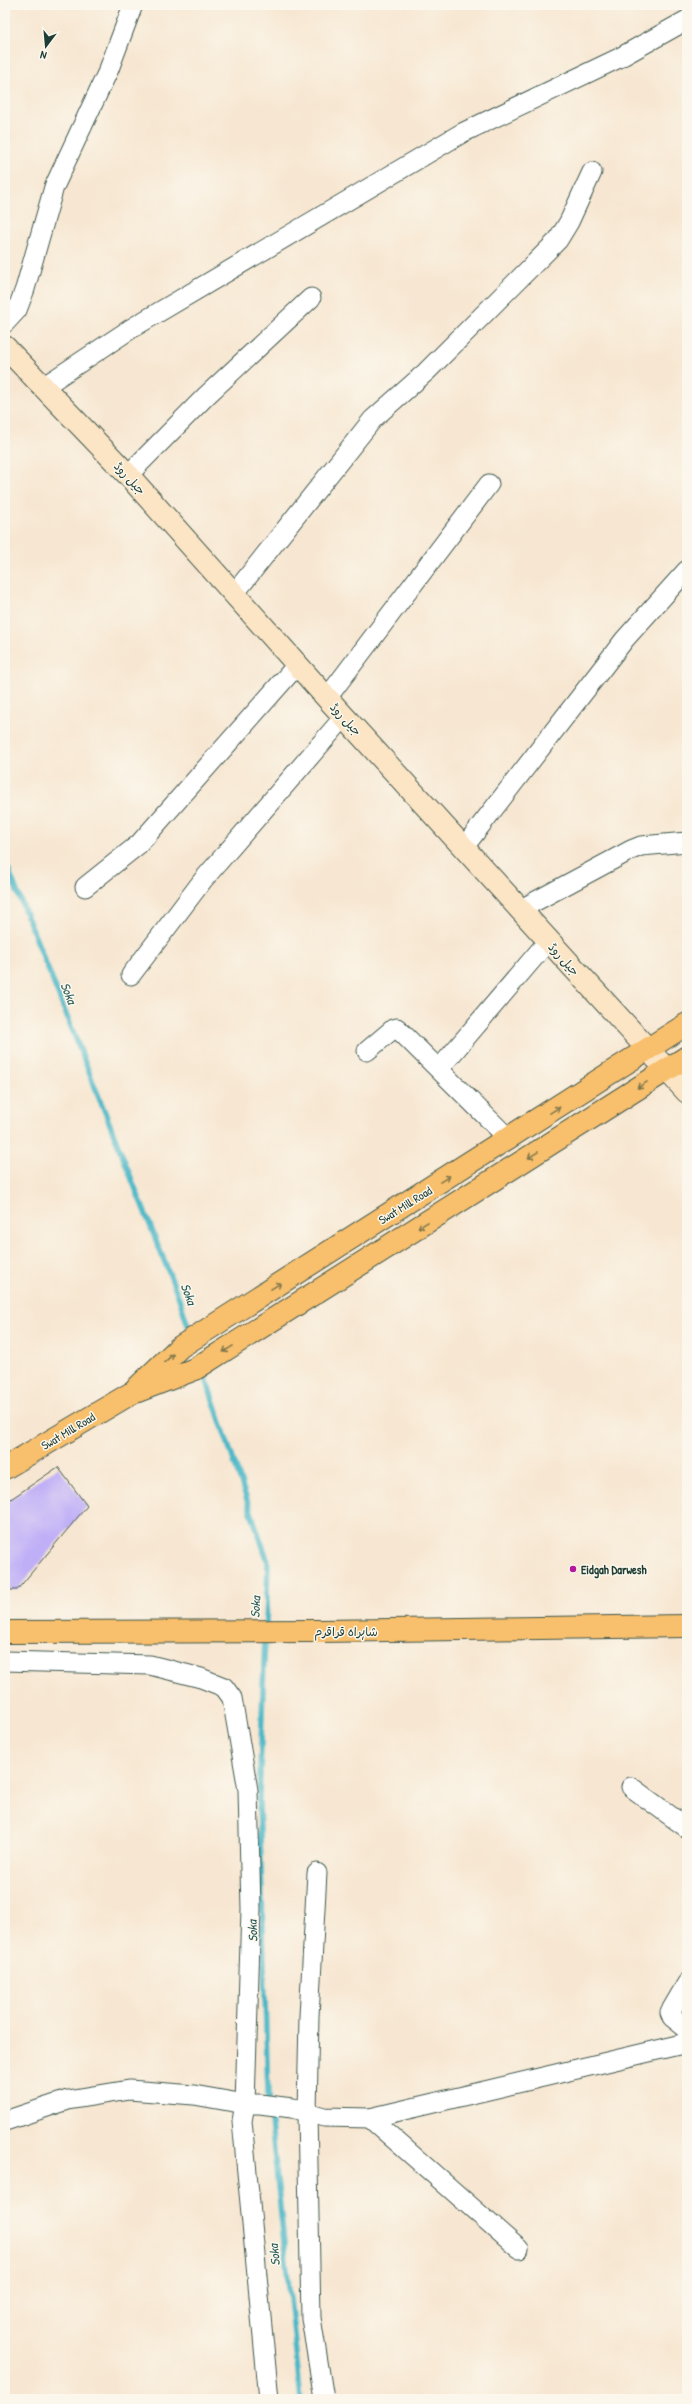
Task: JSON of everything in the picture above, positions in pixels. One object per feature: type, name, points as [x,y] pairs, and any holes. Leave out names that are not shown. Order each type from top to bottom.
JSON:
[{"type":"main road","name":"Swat Mill Road","points":[[130,1394],[180,1347],[687,1024]]},
{"type":"main road","name":"Swat Mill Road","points":[[5,1468],[130,1394],[195,1369],[687,1057]]},
{"type":"main road","name":"شاہراہ قراقرم","points":[[5,1632],[320,1631],[687,1626]]},
{"type":"street","points":[[5,323],[17,310],[25,289],[54,187],[112,62],[133,5]]},
{"type":"street","points":[[43,387],[138,324],[462,133],[619,58],[687,20]]},
{"type":"street","points":[[234,594],[373,419],[426,372],[558,240],[569,222],[592,172]]},
{"type":"street","points":[[128,475],[211,390],[311,298]]},
{"type":"street","name":"جیل روڈ","points":[[5,347],[128,475],[297,665],[687,1092]]},
{"type":"street","points":[[327,698],[489,484]]},
{"type":"street","points":[[464,847],[625,639],[687,570]]},
{"type":"street","points":[[85,887],[139,844],[297,665]]},
{"type":"street","points":[[131,975],[203,880],[344,716]]},
{"type":"street","points":[[521,909],[630,850],[641,846],[687,842]]},
{"type":"street","points":[[440,1068],[548,941]]},
{"type":"street","points":[[366,1051],[393,1029],[397,1028],[440,1068],[509,1138]]},
{"type":"street","points":[[5,1661],[150,1665],[202,1678],[224,1687],[232,1698],[248,1790],[251,1908],[253,2104],[242,2121],[269,2399]]},
{"type":"street","points":[[631,1788],[687,1828]]},
{"type":"street","points":[[317,1873],[309,2016],[299,2111],[311,2318],[324,2399]]},
{"type":"street","points":[[687,1983],[670,2012],[672,2017],[687,2029]]},
{"type":"street","points":[[5,2121],[68,2100],[129,2090],[194,2095],[299,2111],[324,2117],[370,2118],[687,2043]]},
{"type":"street","points":[[370,2118],[519,2249]]},
{"type":"building","points":[[58,1467],[87,1506],[17,1590],[5,1590],[5,1503]]},
{"type":"waterway","name":"Soka","points":[[5,861],[179,1298],[191,1335]]},
{"type":"waterway","name":"Soka","points":[[203,1370],[268,1562],[266,1627]]},
{"type":"waterway","name":"Soka","points":[[265,1635],[259,1800],[268,2095],[301,2399]]},
{"type":"place","name":"Eidgah Darwesh","points":[[573,1569]]}]
